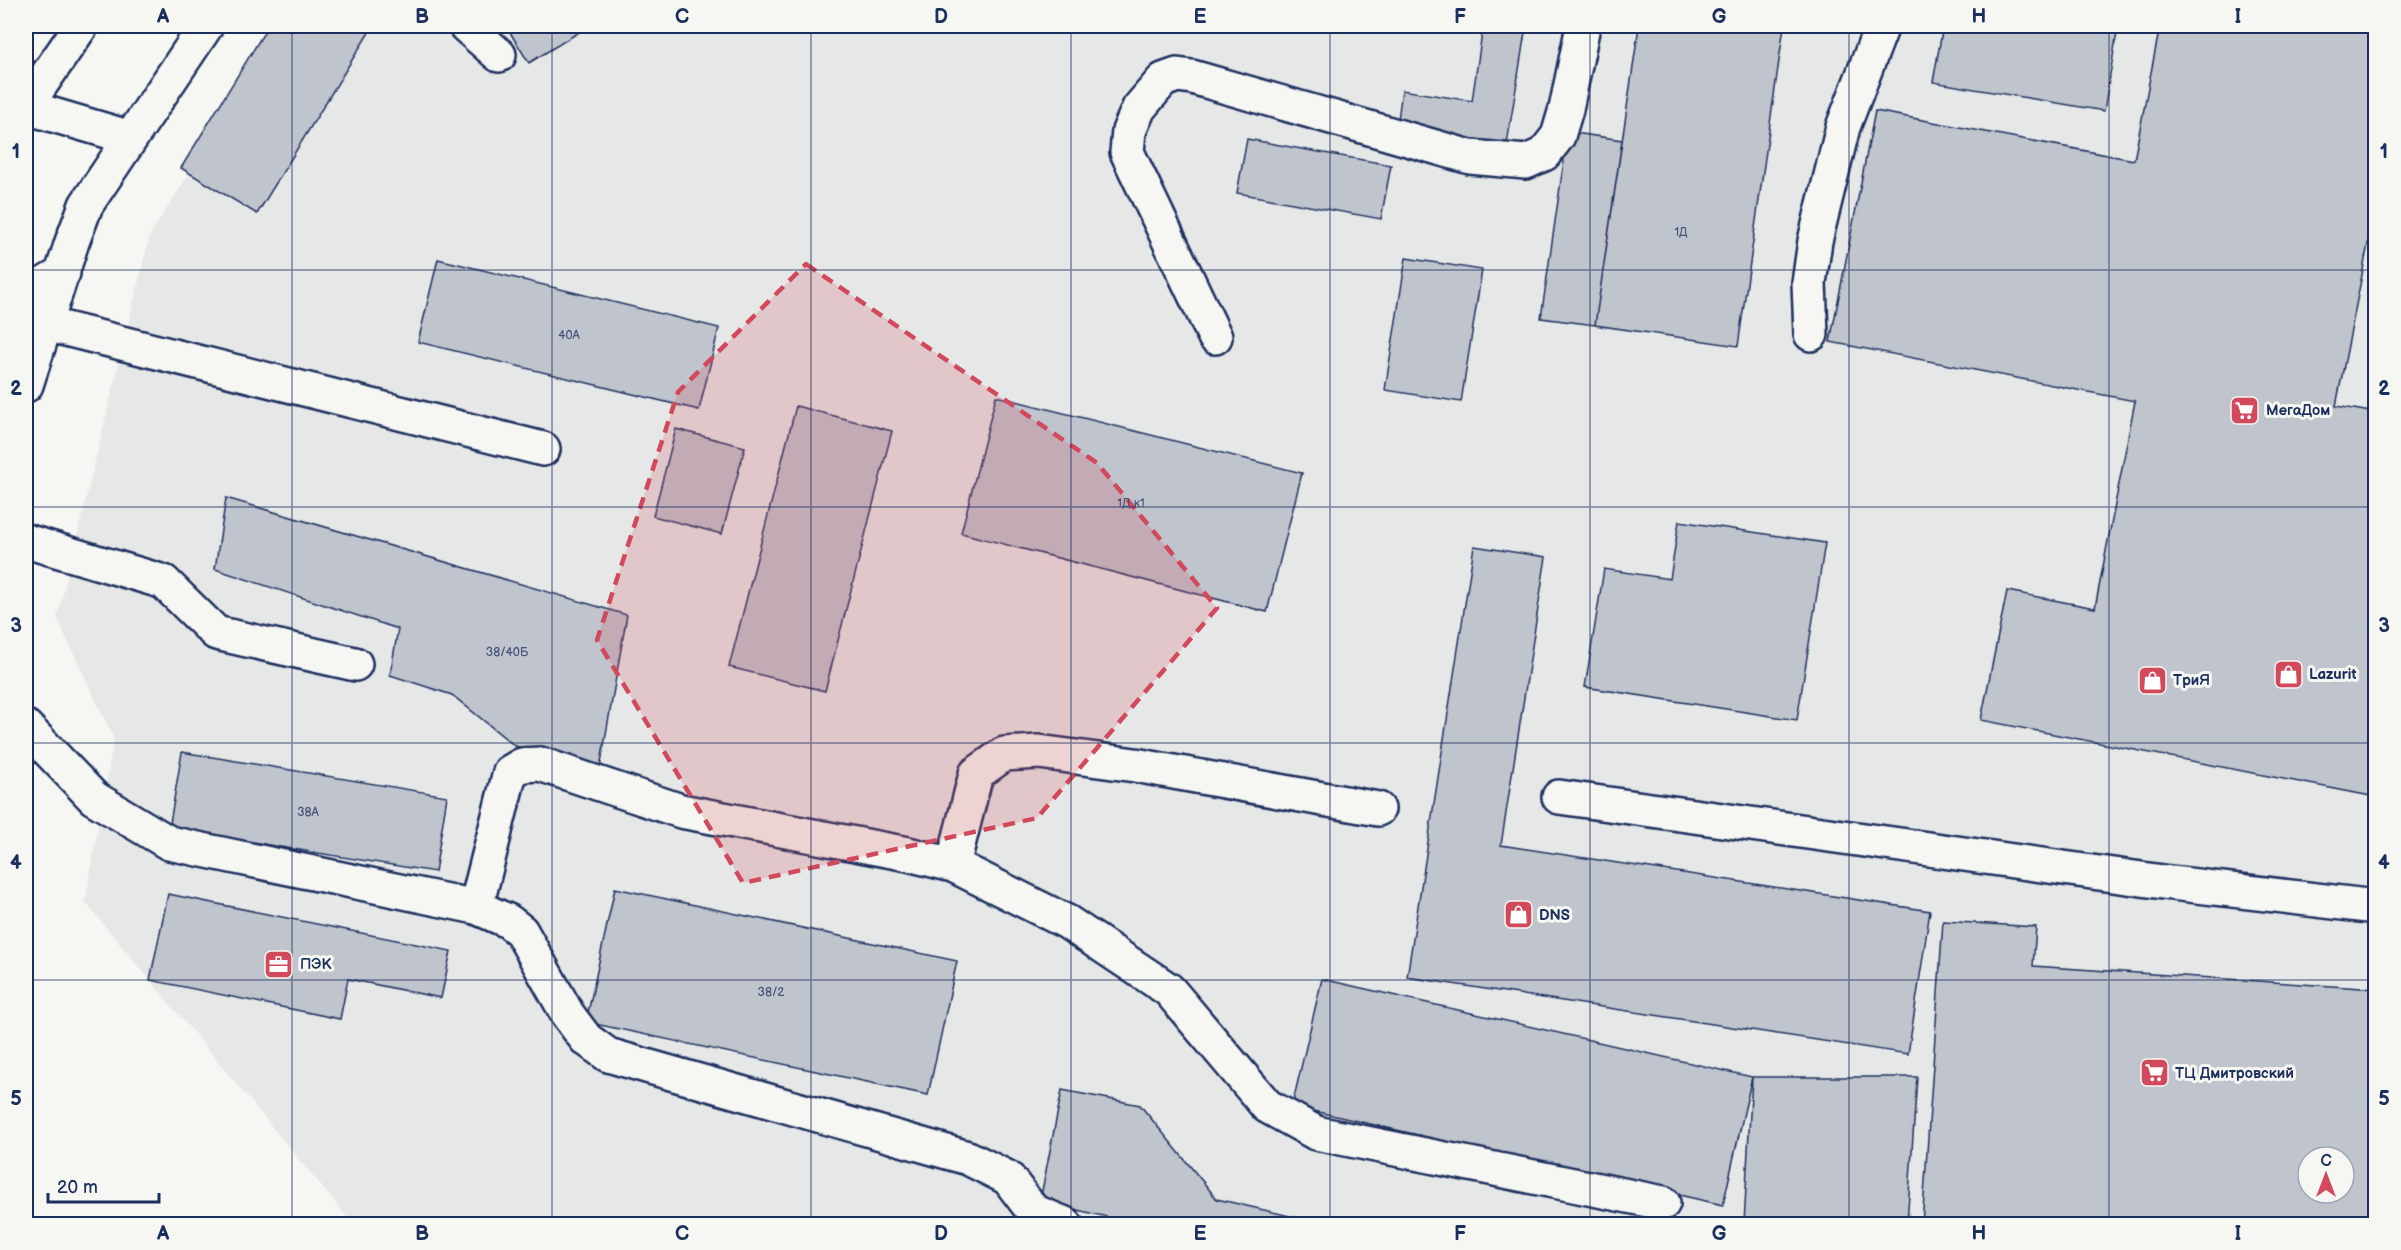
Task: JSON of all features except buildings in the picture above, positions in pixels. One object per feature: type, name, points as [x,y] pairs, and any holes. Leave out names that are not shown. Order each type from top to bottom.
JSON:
[{"type":"lane","points":[[81,26],[26,107],[131,138]]},
{"type":"lane","points":[[26,385],[86,205],[206,26]]},
{"type":"lane","points":[[466,26],[499,55]]},
{"type":"lane","points":[[1215,337],[1127,152],[1129,131],[1139,108],[1163,81],[1177,75],[1192,77],[1470,157],[1526,162],[1544,154],[1558,136],[1566,109],[1582,26]]},
{"type":"lane","points":[[1810,334],[1809,283],[1815,241],[1843,127],[1882,26]]},
{"type":"lane","points":[[26,295],[63,273]]},
{"type":"lane","points":[[46,324],[543,449]]},
{"type":"lane","points":[[26,542],[164,582],[216,633],[354,664]]},
{"type":"lane","points":[[26,727],[94,798],[169,843],[476,907],[508,921],[521,931],[568,1015],[586,1039],[608,1055],[968,1158],[1008,1178],[1033,1211],[1065,1224]]},
{"type":"lane","points":[[953,865],[976,774],[1004,754],[1039,752],[1136,765],[1378,810]]},
{"type":"lane","points":[[476,907],[510,772],[522,765],[540,764],[681,811],[908,854],[953,865],[1066,922],[1168,990],[1267,1106],[1316,1133],[1663,1203]]},
{"type":"lane","points":[[1559,796],[2163,882],[2376,907]]},
{"type":"highlighted area","points":[[806,264],[1097,463],[1217,608],[1037,818],[743,883],[597,640],[678,392]]},
{"type":"shaded area","points":[[284,26],[2375,26],[2375,1224],[353,1224],[85,902],[114,739],[57,618],[150,235]]},
{"type":"place","name":"МегаДом","points":[[2245,410]]},
{"type":"place","name":"Lazurit","points":[[2288,674]]},
{"type":"place","name":"ТриЯ","points":[[2152,680]]},
{"type":"place","name":"DNS","points":[[1518,915]]},
{"type":"place","name":"ПЭК","points":[[279,964]]},
{"type":"place","name":"ТЦ Дмитровский","points":[[2154,1073]]}]
